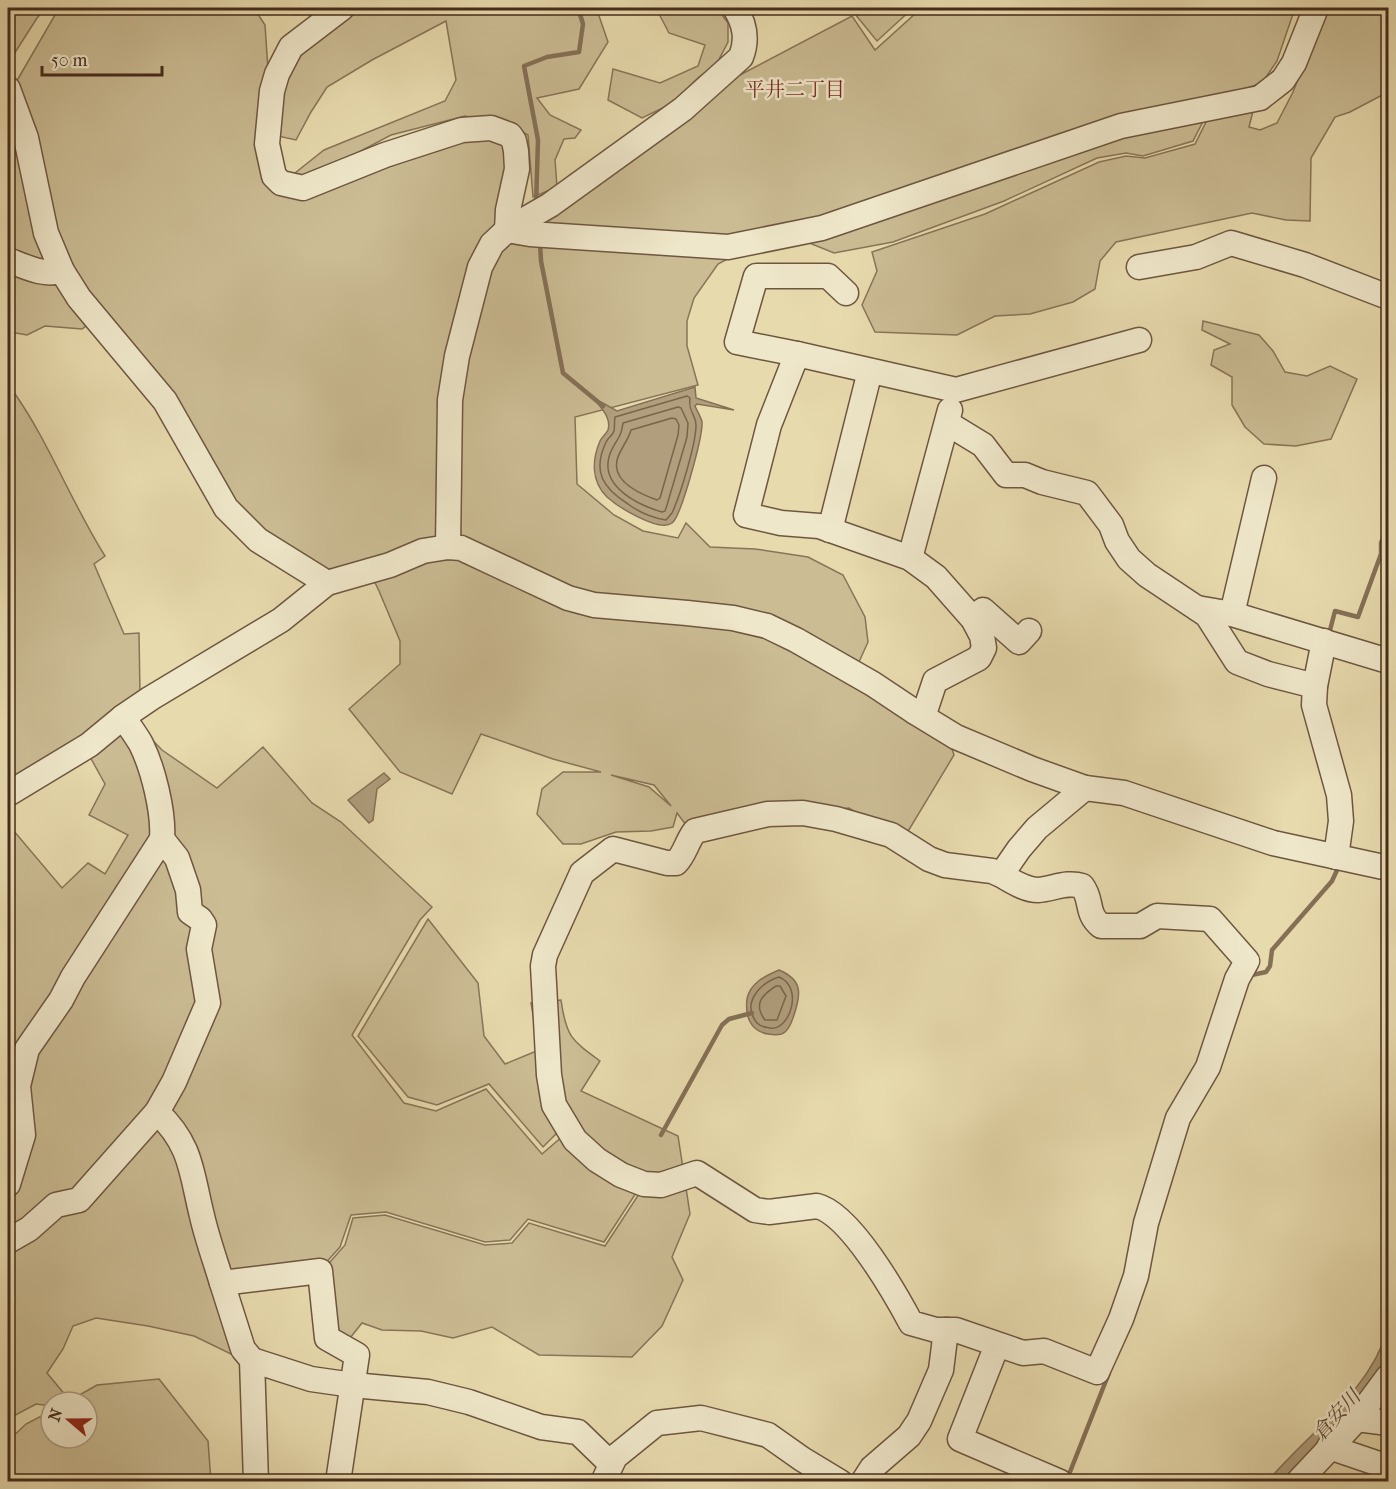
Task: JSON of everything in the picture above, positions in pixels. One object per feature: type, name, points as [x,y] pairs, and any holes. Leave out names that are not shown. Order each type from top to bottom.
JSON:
[{"type":"street","points":[[342,8],[291,47],[277,74],[272,91],[267,144],[274,176],[280,183],[303,188],[385,156],[462,130],[491,128],[510,135],[516,151],[517,170],[508,210],[507,230]]},
{"type":"street","points":[[448,547],[450,400],[457,356],[480,267],[492,244],[507,230],[550,205],[683,109],[741,57],[746,33],[735,8]]},
{"type":"street","points":[[507,230],[530,234],[728,247],[822,228],[1121,126],[1260,98],[1283,80],[1294,63],[1316,8]]},
{"type":"street","points":[[8,89],[26,138],[46,233],[62,271],[80,298],[165,401],[226,508],[258,540],[327,583]]},
{"type":"street","points":[[1139,267],[1196,257],[1231,243],[1305,265],[1389,297]]},
{"type":"street","points":[[8,260],[41,272],[51,274],[62,271]]},
{"type":"street","points":[[846,293],[828,276],[756,276],[737,342],[956,390],[1139,340]]},
{"type":"street","points":[[797,354],[768,425],[746,515],[781,523],[819,526],[910,558],[936,577],[973,619],[982,636],[984,648],[979,658],[935,681],[926,708],[915,712]]},
{"type":"street","points":[[831,530],[870,371]]},
{"type":"street","points":[[910,558],[956,390]]},
{"type":"street","points":[[947,423],[983,445],[1006,475],[1025,475],[1042,482],[1087,493],[1110,525],[1117,542],[1129,559],[1147,575],[1207,615],[1238,662],[1268,674],[1315,686]]},
{"type":"street","points":[[1232,614],[1264,478]]},
{"type":"street","points":[[8,794],[42,771],[89,746],[123,717],[280,620],[327,583],[390,565],[423,551],[448,547],[461,548],[568,597],[594,605],[733,618],[767,626],[873,684],[956,737],[1032,769],[1085,788],[1124,793],[1273,843],[1389,868]]},
{"type":"street","points":[[1197,608],[1232,614],[1389,661]]},
{"type":"street","points":[[973,619],[983,610],[1018,642],[1029,631]]},
{"type":"street","points":[[1326,642],[1315,686],[1314,705],[1339,795],[1341,821],[1336,857]]},
{"type":"street","points":[[8,1184],[23,1135],[18,1086],[27,1049],[61,1000],[73,977],[162,839],[163,822],[157,790],[141,744],[123,717]]},
{"type":"street","points":[[1001,874],[1037,828],[1085,788]]},
{"type":"street","points":[[802,813],[836,819],[891,835],[929,859],[945,865],[992,871],[1023,887],[1036,890],[1069,884],[1082,886],[1093,919],[1101,926],[1140,926],[1157,916],[1210,919],[1247,961],[1237,979],[1208,1067],[1178,1118],[1146,1223],[1136,1276],[1121,1319],[1097,1372],[1044,1351],[1023,1353],[956,1330],[946,1330],[936,1330],[911,1323],[892,1287],[850,1230],[824,1208],[807,1207],[769,1212],[754,1209],[697,1173],[661,1185],[644,1184],[621,1175],[581,1147],[554,1105],[549,1076],[543,966],[545,955],[582,873],[613,849],[667,863],[676,863],[695,831],[768,814],[802,813]]},
{"type":"street","points":[[8,1241],[29,1229],[56,1205],[79,1200],[157,1112],[174,1082],[208,1003],[199,950],[204,926],[201,919],[190,912],[188,890],[177,858],[162,839]]},
{"type":"street","points":[[157,1112],[172,1126],[189,1156],[202,1218],[243,1349],[252,1360],[311,1379],[429,1392],[469,1402],[541,1427],[578,1432],[607,1473],[615,1457],[657,1423],[701,1418],[768,1435],[840,1482]]},
{"type":"street","points":[[222,1282],[320,1271],[327,1338],[357,1355],[338,1482]]},
{"type":"street","points":[[863,1482],[872,1468],[909,1436],[919,1421],[941,1370],[946,1330]]},
{"type":"street","points":[[997,1345],[960,1439],[1060,1482]]},
{"type":"street","points":[[252,1360],[256,1482]]},
{"type":"street","points":[[1298,1482],[1357,1419],[1389,1377]]},
{"type":"street","points":[[1357,1419],[1389,1423]]},
{"type":"street","points":[[1329,1448],[1389,1467]]},
{"type":"shaded area","points":[[8,8],[46,8],[9,62],[8,59]]},
{"type":"shaded area","points":[[59,8],[254,8],[265,25],[268,70],[257,158],[270,184],[466,137],[494,135],[505,144],[509,168],[504,199],[535,223],[738,76],[852,16],[875,50],[919,8],[1295,8],[1277,61],[1262,83],[1215,98],[1193,141],[1143,156],[1126,153],[1097,158],[1004,201],[893,242],[834,253],[780,231],[718,264],[694,298],[687,321],[687,346],[698,385],[575,417],[577,484],[614,515],[643,531],[678,538],[686,523],[710,547],[755,549],[808,557],[843,575],[865,617],[868,642],[849,684],[888,701],[951,746],[954,755],[904,838],[849,808],[686,825],[677,813],[673,827],[651,831],[616,832],[581,844],[563,844],[537,814],[542,789],[563,772],[601,772],[553,759],[481,734],[452,794],[400,772],[349,709],[400,664],[400,641],[366,564],[328,575],[244,520],[104,313],[82,329],[45,326],[27,335],[16,333],[8,340],[8,155],[17,148],[8,142],[8,86],[15,84]],"holes":[[[611,775],[654,785],[671,806],[649,787]]]},
{"type":"shaded area","points":[[275,8],[315,8],[295,15]]},
{"type":"shaded area","points":[[357,8],[599,8],[598,13],[608,42],[579,89],[537,98],[550,115],[581,130],[575,138],[564,139],[555,160],[557,187],[533,197],[528,135],[512,126],[465,116],[391,135],[308,179],[295,173],[324,150],[445,101],[456,80],[446,21],[327,87],[296,140],[273,135],[284,79],[296,56],[324,29]]},
{"type":"shaded area","points":[[656,8],[717,8],[728,23],[728,42],[716,65],[699,77],[671,104],[642,118],[608,100],[613,69],[660,83],[698,66],[705,45],[669,33]]},
{"type":"shaded area","points":[[850,8],[913,8],[877,41]]},
{"type":"shaded area","points":[[1322,8],[1388,8],[1388,92],[1350,112],[1335,117],[1311,158],[1310,221],[1286,220],[1252,213],[1116,242],[1100,261],[1095,289],[1073,302],[1030,314],[995,316],[957,335],[875,332],[862,305],[877,271],[872,252],[985,214],[1099,162],[1126,156],[1145,158],[1195,144],[1209,116],[1254,107],[1249,127],[1260,130],[1277,123],[1306,59]]},
{"type":"shaded area","points":[[1203,321],[1259,335],[1273,351],[1285,372],[1307,376],[1330,366],[1357,379],[1331,439],[1296,446],[1264,444],[1245,427],[1232,405],[1232,377],[1211,365],[1214,350],[1230,344],[1202,330]]},
{"type":"shaded area","points":[[13,391],[38,431],[105,556],[94,564],[124,634],[139,633],[140,693],[88,732],[8,780],[8,393]]},
{"type":"shaded area","points":[[136,723],[162,750],[217,788],[263,747],[312,803],[341,822],[432,907],[420,920],[352,1035],[404,1103],[436,1111],[486,1089],[542,1154],[563,1136],[638,1190],[604,1242],[528,1219],[510,1240],[485,1242],[386,1212],[351,1215],[340,1247],[322,1267],[218,1281],[235,1356],[194,1336],[96,1318],[73,1326],[63,1349],[47,1373],[61,1390],[39,1390],[39,1404],[8,1419],[8,824],[62,888],[88,863],[105,874],[128,835],[89,815],[105,784],[89,755]]},
{"type":"shaded area","points":[[428,919],[478,983],[484,1036],[505,1064],[539,1050],[531,1003],[561,1000],[568,1030],[582,1048],[600,1061],[581,1091],[678,1136],[690,1214],[672,1257],[683,1280],[662,1326],[632,1357],[539,1355],[492,1327],[453,1338],[421,1331],[382,1330],[362,1323],[346,1343],[331,1336],[324,1269],[345,1245],[353,1218],[385,1215],[485,1245],[512,1243],[529,1223],[605,1246],[641,1191],[627,1167],[560,1130],[543,1147],[489,1084],[437,1105],[408,1097],[358,1036]]},
{"type":"shaded area","points":[[159,1379],[208,1441],[211,1481],[8,1481],[8,1441],[26,1424],[39,1417],[39,1450],[99,1450],[99,1390],[88,1390],[97,1385]]},
{"type":"water","points":[[695,387],[696,398],[734,410],[697,404],[695,406],[702,422],[701,430],[681,507],[672,523],[666,525],[648,522],[612,501],[598,484],[594,470],[595,456],[600,441],[609,426],[599,405],[601,402],[617,411]]},
{"type":"water","points":[[384,773],[390,779],[377,789],[373,820],[369,823],[348,800]]},
{"type":"water","points":[[779,970],[792,978],[799,994],[790,1026],[783,1033],[775,1035],[757,1030],[753,1026],[748,1017],[747,999],[755,984]]},
{"type":"water","name":"倉安川","points":[[1388,1329],[1388,1358],[1375,1380],[1286,1481],[1267,1482],[1352,1392],[1367,1373],[1379,1352]]},
{"type":"waterway","points":[[536,205],[538,140],[524,66],[547,57],[579,52],[583,24],[578,8]]},
{"type":"waterway","points":[[540,243],[541,261],[563,373],[603,406]]},
{"type":"waterway","points":[[1329,634],[1335,611],[1358,617],[1381,554],[1381,543],[1388,527]]},
{"type":"waterway","points":[[1247,976],[1266,972],[1270,966],[1272,950],[1332,881],[1338,868]]},
{"type":"waterway","points":[[661,1135],[722,1025],[729,1019],[752,1013]]},
{"type":"waterway","points":[[1068,1477],[1109,1373]]},
{"type":"district","name":"平井二丁目","points":[[795,89]]}]
